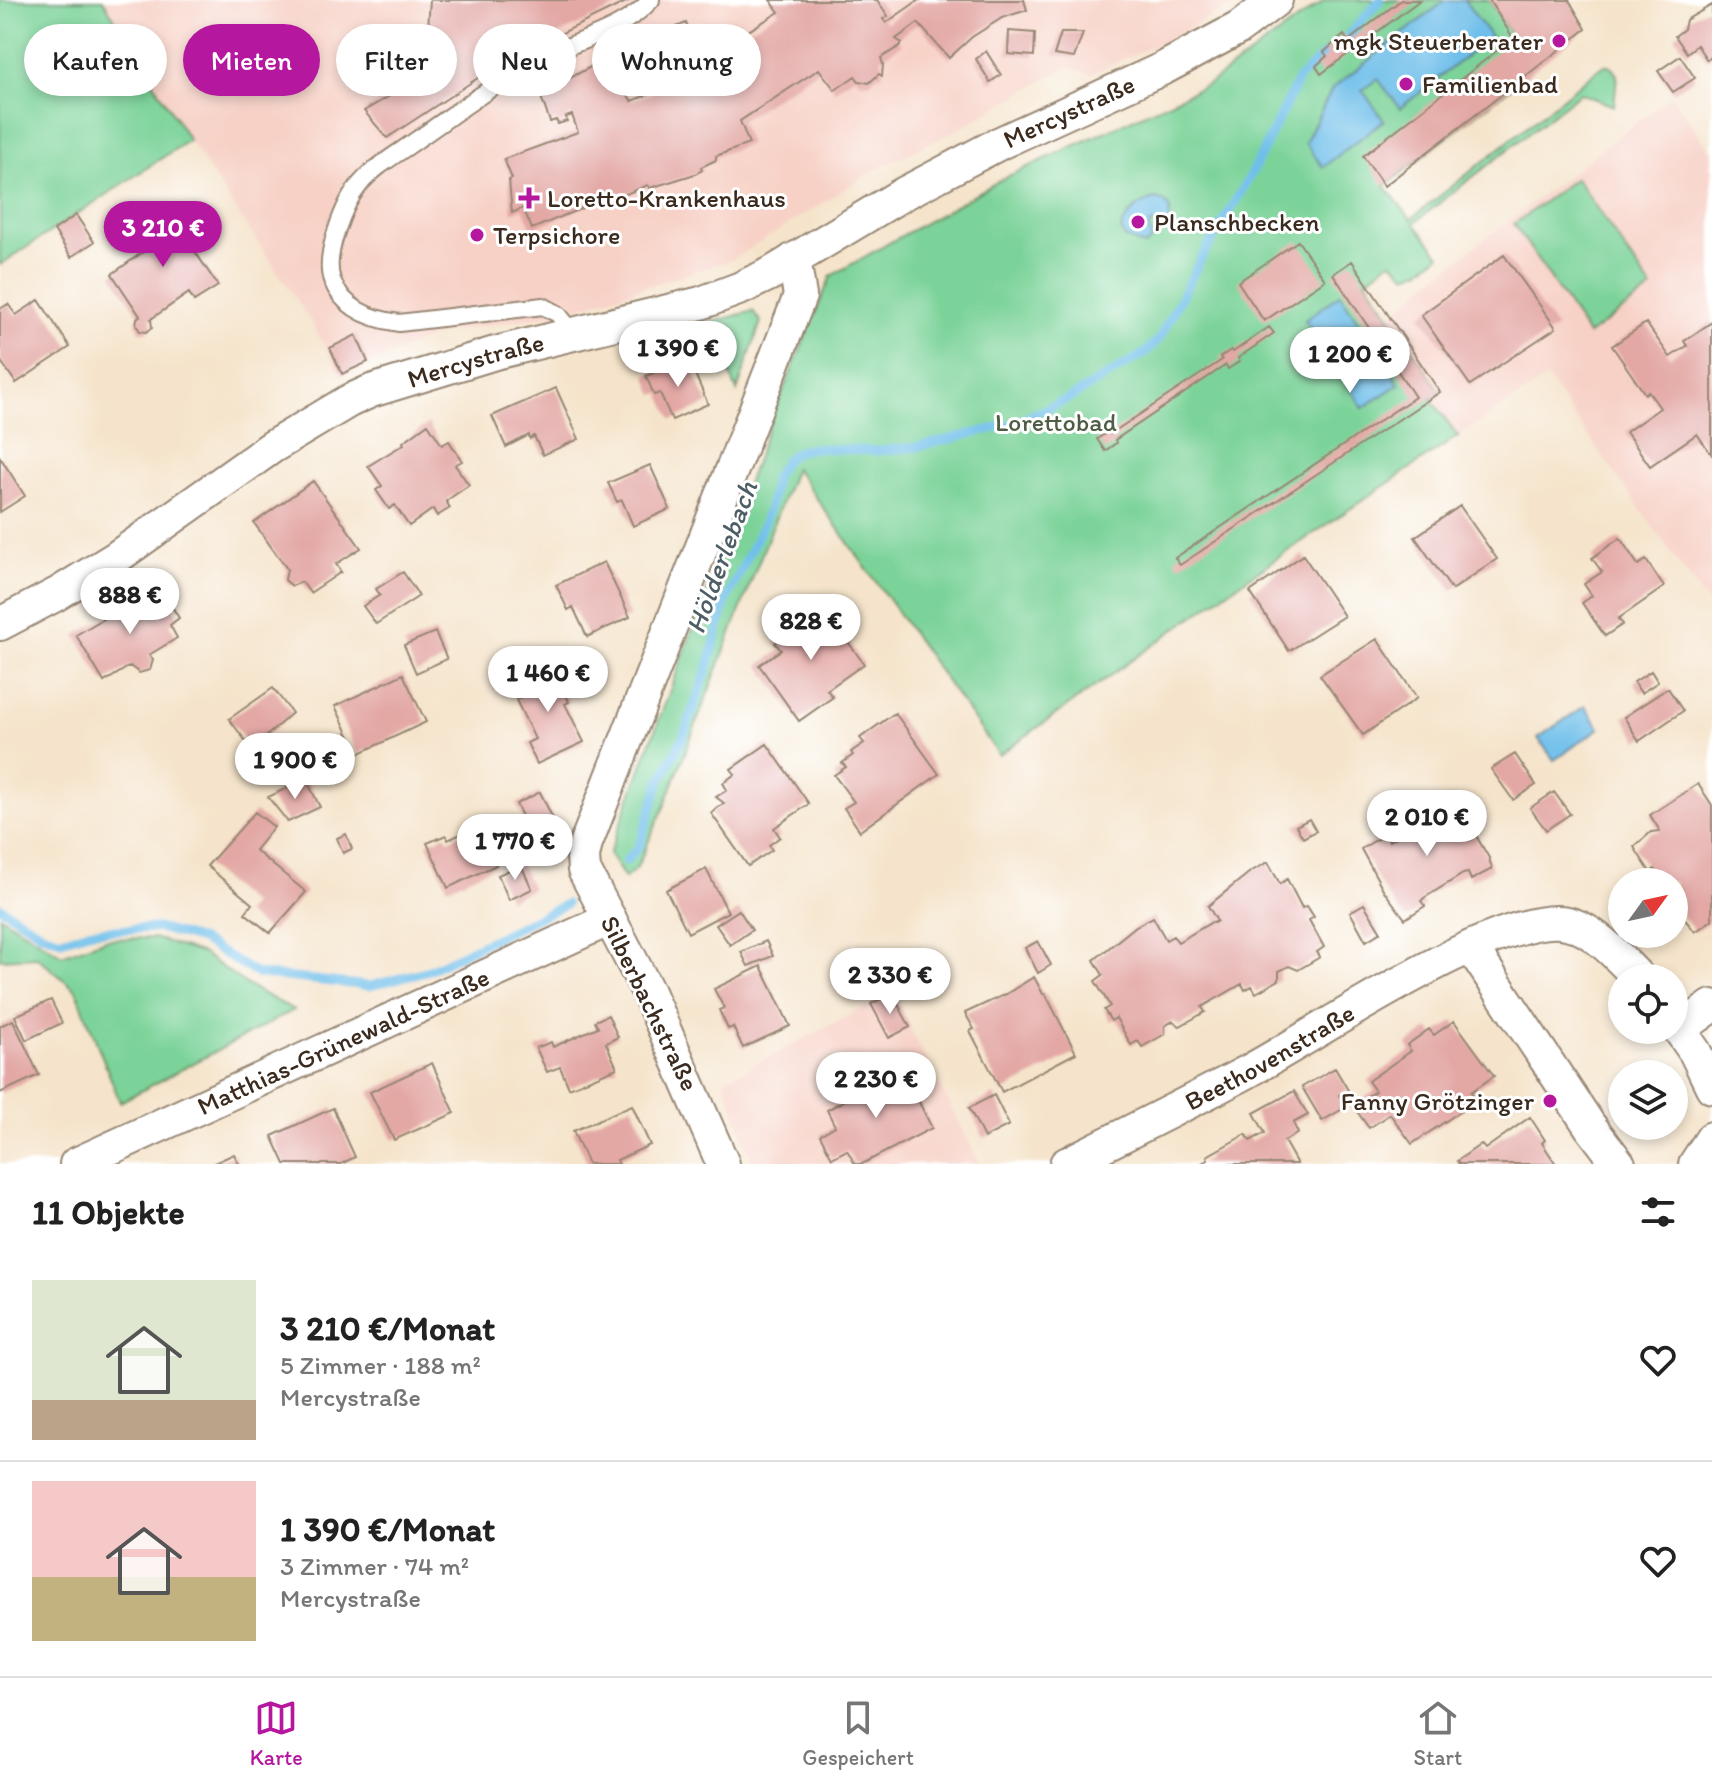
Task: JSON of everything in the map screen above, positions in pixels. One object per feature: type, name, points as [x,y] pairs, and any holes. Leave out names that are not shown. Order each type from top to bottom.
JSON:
[{"type":"street","name":"Mercystraße","points":[[0,624],[117,557],[272,447],[349,401],[371,391],[495,353],[701,303],[741,288],[903,194],[1000,143],[1164,68],[1239,28],[1276,0]]},
{"type":"street","name":"Silberbachstraße","points":[[723,1164],[656,1008],[584,870],[583,857],[800,296],[794,259]]},
{"type":"street","name":"Matthias-Grünewald-Straße","points":[[76,1164],[606,910]]},
{"type":"street","name":"Beethovenstraße","points":[[1066,1164],[1247,1072],[1449,957],[1506,932],[1538,923],[1568,924],[1603,943],[1625,964]]},
{"type":"street","points":[[1471,947],[1590,1126],[1619,1164]]},
{"type":"street","points":[[1688,1019],[1712,1006]]},
{"type":"street","points":[[1688,1044],[1712,1087]]},
{"type":"street","points":[[1695,1164],[1712,1138]]},
{"type":"lane","points":[[574,334],[558,314],[543,306],[399,323],[360,313],[338,294],[330,277],[333,243],[343,212],[360,184],[527,58],[636,16],[651,0]]},
{"type":"shaded area","name":"Loretto-Krankenhaus","points":[[103,0],[1240,0],[1173,37],[1091,74],[1068,66],[965,126],[875,170],[732,260],[558,314],[440,333],[342,377],[308,317],[162,96],[167,96],[167,24],[118,24]]},
{"type":"shaded area","points":[[1672,95],[1712,153],[1712,610],[1547,378],[1458,436],[1431,398],[1439,392],[1390,317],[1421,288]]},
{"type":"shaded area","points":[[892,993],[980,1164],[753,1164],[724,1080]]},
{"type":"green space","points":[[0,0],[103,0],[118,24],[24,24],[24,96],[162,96],[189,140],[0,265]]},
{"type":"green space","name":"Lorettobad","points":[[1325,0],[1489,0],[1513,38],[1501,47],[1523,78],[1385,186],[1411,219],[1604,65],[1609,65],[1617,74],[1614,106],[1580,93],[1414,223],[1440,255],[1420,270],[1407,275],[1391,261],[1366,280],[1440,392],[1431,399],[1458,436],[1230,590],[999,755],[795,468],[664,807],[636,869],[625,878],[609,854],[772,417],[831,276],[1004,178],[1209,84]]},
{"type":"green space","points":[[1576,178],[1652,289],[1588,335],[1514,224]]},
{"type":"green space","points":[[753,311],[761,322],[737,391],[708,323]]},
{"type":"green space","points":[[0,916],[62,955],[106,939],[154,938],[203,954],[250,987],[294,1010],[120,1102],[76,990],[37,957],[0,959]]},
{"type":"water","name":"Familienbad","points":[[1446,0],[1464,0],[1491,37],[1400,108],[1378,79],[1362,90],[1384,120],[1323,167],[1305,143],[1332,89]]},
{"type":"water","name":"Planschbecken","points":[[1156,199],[1165,202],[1170,209],[1168,223],[1161,227],[1150,224],[1152,239],[1145,246],[1125,238],[1121,229],[1127,218],[1139,206]]},
{"type":"water","points":[[1340,294],[1399,384],[1363,408],[1305,320]]},
{"type":"water","points":[[1585,706],[1600,728],[1554,760],[1538,738]]},
{"type":"building","points":[[430,0],[630,0],[576,26],[473,24],[473,81],[457,92],[457,24],[428,24]]},
{"type":"building","points":[[770,0],[877,0],[888,16],[883,19],[886,23],[919,0],[1024,0],[1027,10],[1002,18],[972,37],[949,58],[918,23],[896,39],[902,43],[900,46],[881,58],[882,76],[879,74],[869,83],[859,81],[855,76],[835,90],[819,69],[740,121],[749,144],[716,156],[716,160],[701,167],[702,170],[695,174],[650,188],[648,185],[614,199],[613,195],[532,229],[523,208],[512,213],[509,180],[512,179],[504,159],[578,132],[572,115],[558,124],[556,120],[550,122],[541,96],[576,96],[576,75],[592,66],[592,96],[628,96],[632,101],[644,96],[761,96],[760,24],[779,12]]},
{"type":"building","points":[[1401,0],[1420,0],[1321,74],[1316,66],[1327,56],[1324,52],[1344,35],[1348,41]]},
{"type":"building","points":[[1489,0],[1569,0],[1586,29],[1384,186],[1363,156],[1513,38]]},
{"type":"building","points":[[1712,5],[1712,56],[1707,60],[1697,45],[1687,53],[1675,36],[1684,29],[1686,20]]},
{"type":"building","points":[[1009,31],[1035,33],[1034,56],[1008,54]]},
{"type":"building","points":[[1061,33],[1083,33],[1074,58],[1054,55]]},
{"type":"building","points":[[986,51],[1001,75],[990,82],[976,59]]},
{"type":"building","points":[[1680,56],[1695,78],[1673,92],[1658,71]]},
{"type":"building","points":[[390,96],[451,96],[387,138],[364,111]]},
{"type":"building","points":[[167,203],[186,230],[182,232],[218,286],[194,301],[189,293],[151,319],[152,328],[146,332],[140,331],[136,325],[140,316],[112,274],[153,245],[134,217],[137,215],[141,221]]},
{"type":"building","points":[[76,215],[94,242],[71,257],[54,230]]},
{"type":"building","points":[[1298,241],[1325,280],[1264,321],[1238,282]]},
{"type":"building","points":[[1504,255],[1556,328],[1470,385],[1421,315]]},
{"type":"building","points":[[1352,261],[1440,392],[1180,565],[1175,558],[1415,397],[1333,274]]},
{"type":"building","points":[[39,300],[70,347],[16,383],[0,360],[0,309],[8,304],[16,315]]},
{"type":"building","points":[[1712,322],[1712,455],[1697,434],[1650,466],[1626,432],[1660,408],[1648,391],[1645,394],[1612,346],[1646,323],[1670,357],[1687,346],[1684,341]]},
{"type":"building","points":[[1269,327],[1274,333],[1238,358],[1240,361],[1228,369],[1226,365],[1115,440],[1116,443],[1105,451],[1097,439],[1108,432],[1110,434],[1222,360],[1220,357],[1231,350],[1233,352]]},
{"type":"building","points":[[356,335],[368,362],[342,374],[330,348]]},
{"type":"building","points":[[688,358],[708,404],[672,420],[660,393],[654,395],[646,376]]},
{"type":"building","points":[[556,388],[579,439],[543,455],[534,436],[530,439],[529,435],[506,447],[492,416]]},
{"type":"building","points":[[428,424],[442,445],[449,441],[462,461],[455,465],[469,485],[446,501],[450,508],[437,516],[433,509],[409,526],[395,505],[389,509],[376,490],[382,486],[368,466],[404,444]]},
{"type":"building","points":[[0,457],[25,496],[0,512]]},
{"type":"building","points":[[650,465],[670,509],[633,526],[622,500],[617,502],[608,483]]},
{"type":"building","points":[[313,481],[361,548],[336,564],[341,572],[310,593],[302,582],[292,586],[285,580],[287,569],[254,523]]},
{"type":"building","points":[[1460,506],[1497,559],[1452,590],[1415,537]]},
{"type":"building","points":[[1620,538],[1638,565],[1646,560],[1664,587],[1618,619],[1623,624],[1605,636],[1582,603],[1592,596],[1584,584],[1602,572],[1592,558]]},
{"type":"building","points":[[1303,555],[1344,616],[1289,651],[1250,592]]},
{"type":"building","points":[[604,562],[630,617],[587,637],[573,607],[568,610],[556,585]]},
{"type":"building","points":[[403,572],[419,596],[376,624],[363,606],[380,595],[376,589]]},
{"type":"building","points":[[150,591],[153,597],[162,591],[179,618],[170,625],[177,638],[149,655],[153,660],[150,670],[139,673],[130,666],[104,682],[76,635]]},
{"type":"building","points":[[820,603],[864,664],[827,690],[833,697],[799,721],[759,665],[781,650],[775,643],[788,635],[784,629]]},
{"type":"building","points":[[435,632],[447,659],[416,673],[404,645]]},
{"type":"building","points":[[1377,639],[1417,698],[1363,735],[1320,675]]},
{"type":"building","points":[[556,663],[570,691],[565,693],[569,702],[565,704],[584,742],[537,764],[527,743],[535,739],[516,700],[523,696],[517,682]]},
{"type":"building","points":[[1651,671],[1658,682],[1641,693],[1634,682]]},
{"type":"building","points":[[403,674],[426,722],[358,754],[335,706]]},
{"type":"building","points":[[273,688],[292,713],[252,749],[229,719]]},
{"type":"building","points":[[1668,688],[1683,711],[1639,741],[1624,717]]},
{"type":"building","points":[[895,713],[939,774],[860,831],[844,808],[854,802],[834,775],[846,767],[842,763],[853,755],[851,752],[864,743],[860,738]]},
{"type":"building","points":[[767,744],[809,804],[774,828],[780,837],[769,845],[772,850],[748,866],[711,813],[724,803],[716,797],[727,790],[723,783],[735,774],[731,769]]},
{"type":"building","points":[[1515,754],[1536,785],[1513,800],[1491,769]]},
{"type":"building","points":[[306,779],[320,807],[288,822],[268,797]]},
{"type":"building","points":[[1698,784],[1712,805],[1712,920],[1695,932],[1688,923],[1688,868],[1647,868],[1634,847],[1651,832],[1660,831],[1650,815]]},
{"type":"building","points":[[540,792],[554,821],[530,833],[516,804]]},
{"type":"building","points":[[1554,792],[1570,814],[1546,830],[1530,808]]},
{"type":"building","points":[[1453,796],[1489,858],[1492,869],[1471,880],[1468,873],[1463,874],[1424,898],[1421,901],[1425,906],[1405,919],[1384,891],[1361,849],[1386,834],[1389,841],[1429,819],[1432,816],[1430,811]]},
{"type":"building","points":[[255,812],[274,827],[255,850],[306,892],[270,933],[245,913],[252,904],[207,866]]},
{"type":"building","points":[[1309,819],[1316,831],[1303,838],[1296,826]]},
{"type":"building","points":[[478,826],[496,865],[448,888],[427,843],[446,835],[448,840]]},
{"type":"building","points":[[346,834],[352,849],[343,853],[337,838]]},
{"type":"building","points":[[1268,862],[1280,884],[1287,879],[1302,908],[1307,906],[1314,917],[1309,920],[1324,947],[1317,952],[1320,957],[1298,970],[1289,966],[1279,971],[1279,980],[1256,993],[1252,986],[1245,990],[1242,984],[1202,1007],[1205,1012],[1180,1026],[1173,1021],[1165,1026],[1165,1034],[1142,1047],[1138,1041],[1131,1045],[1116,1018],[1111,1021],[1104,1010],[1110,1006],[1095,981],[1103,975],[1094,960],[1136,926],[1153,917],[1166,940],[1173,936],[1178,942],[1214,923],[1217,921],[1208,906],[1250,872]]},
{"type":"building","points":[[521,865],[532,889],[509,900],[498,875]]},
{"type":"building","points":[[706,869],[728,912],[688,933],[666,890]]},
{"type":"building","points":[[1364,904],[1381,932],[1366,941],[1350,912]]},
{"type":"building","points":[[739,910],[752,930],[730,945],[716,925]]},
{"type":"building","points":[[766,941],[773,956],[748,966],[741,952]]},
{"type":"building","points":[[1038,941],[1051,965],[1038,973],[1025,948]]},
{"type":"building","points":[[761,966],[790,1026],[743,1048],[733,1027],[728,1029],[719,1010],[724,1008],[714,989]]},
{"type":"building","points":[[1034,977],[1076,1053],[1002,1092],[970,1031],[974,1029],[965,1013]]},
{"type":"building","points":[[892,993],[910,1027],[889,1038],[871,1004]]},
{"type":"building","points":[[51,1000],[62,1023],[26,1040],[15,1016]]},
{"type":"building","points":[[608,1015],[618,1037],[606,1043],[617,1068],[569,1088],[560,1067],[547,1072],[536,1048],[551,1042],[553,1047],[598,1027],[595,1021]]},
{"type":"building","points":[[13,1020],[39,1075],[0,1093],[0,1026]]},
{"type":"building","points":[[1454,1021],[1494,1076],[1471,1092],[1477,1100],[1412,1144],[1390,1114],[1369,1128],[1353,1106],[1375,1091],[1368,1081],[1411,1051],[1407,1045],[1429,1029],[1434,1035]]},
{"type":"building","points":[[432,1063],[455,1113],[394,1140],[370,1092]]},
{"type":"building","points":[[1335,1068],[1348,1090],[1339,1095],[1346,1107],[1322,1121],[1302,1087]]},
{"type":"building","points":[[903,1070],[932,1128],[862,1164],[855,1164],[847,1150],[832,1158],[820,1135],[835,1126],[827,1110],[876,1083],[882,1075],[890,1076]]},
{"type":"building","points":[[1294,1091],[1308,1115],[1293,1123],[1298,1133],[1284,1141],[1297,1164],[1200,1164],[1208,1160],[1207,1156],[1246,1134],[1250,1141],[1265,1133],[1254,1113]]},
{"type":"building","points":[[994,1095],[1009,1125],[984,1138],[969,1108]]},
{"type":"building","points":[[632,1105],[650,1145],[617,1160],[619,1164],[588,1164],[573,1131]]},
{"type":"building","points":[[333,1108],[355,1157],[341,1164],[285,1164],[272,1136]]},
{"type":"building","points":[[1530,1117],[1556,1164],[1459,1164],[1457,1161],[1481,1144],[1485,1149]]},
{"type":"building","points":[[234,1154],[239,1164],[212,1164]]},
{"type":"waterway","name":"Hölderlebach","points":[[1346,38],[1380,0]]},
{"type":"waterway","name":"Hölderlebach","points":[[626,861],[639,846],[660,782],[683,737],[707,670],[726,601],[764,523],[775,477],[785,460],[798,451],[814,448],[877,451],[917,447],[1012,424],[1070,398],[1145,353],[1159,339],[1201,259],[1252,173],[1299,78],[1325,54]]},
{"type":"waterway","name":"Hölderlebach","points":[[0,907],[42,934],[61,940],[92,931],[158,928],[201,940],[257,974],[370,986],[429,970],[566,904]]},
{"type":"place","name":"mgk Steuerberater","points":[[1559,41]]},
{"type":"place","name":"Familienbad","points":[[1406,84]]},
{"type":"place","name":"Loretto-Krankenhaus","points":[[529,198]]},
{"type":"place","name":"Planschbecken","points":[[1138,222]]},
{"type":"place","name":"Terpsichore","points":[[477,235]]},
{"type":"place","name":"Fanny Grötzinger","points":[[1550,1101]]}]
